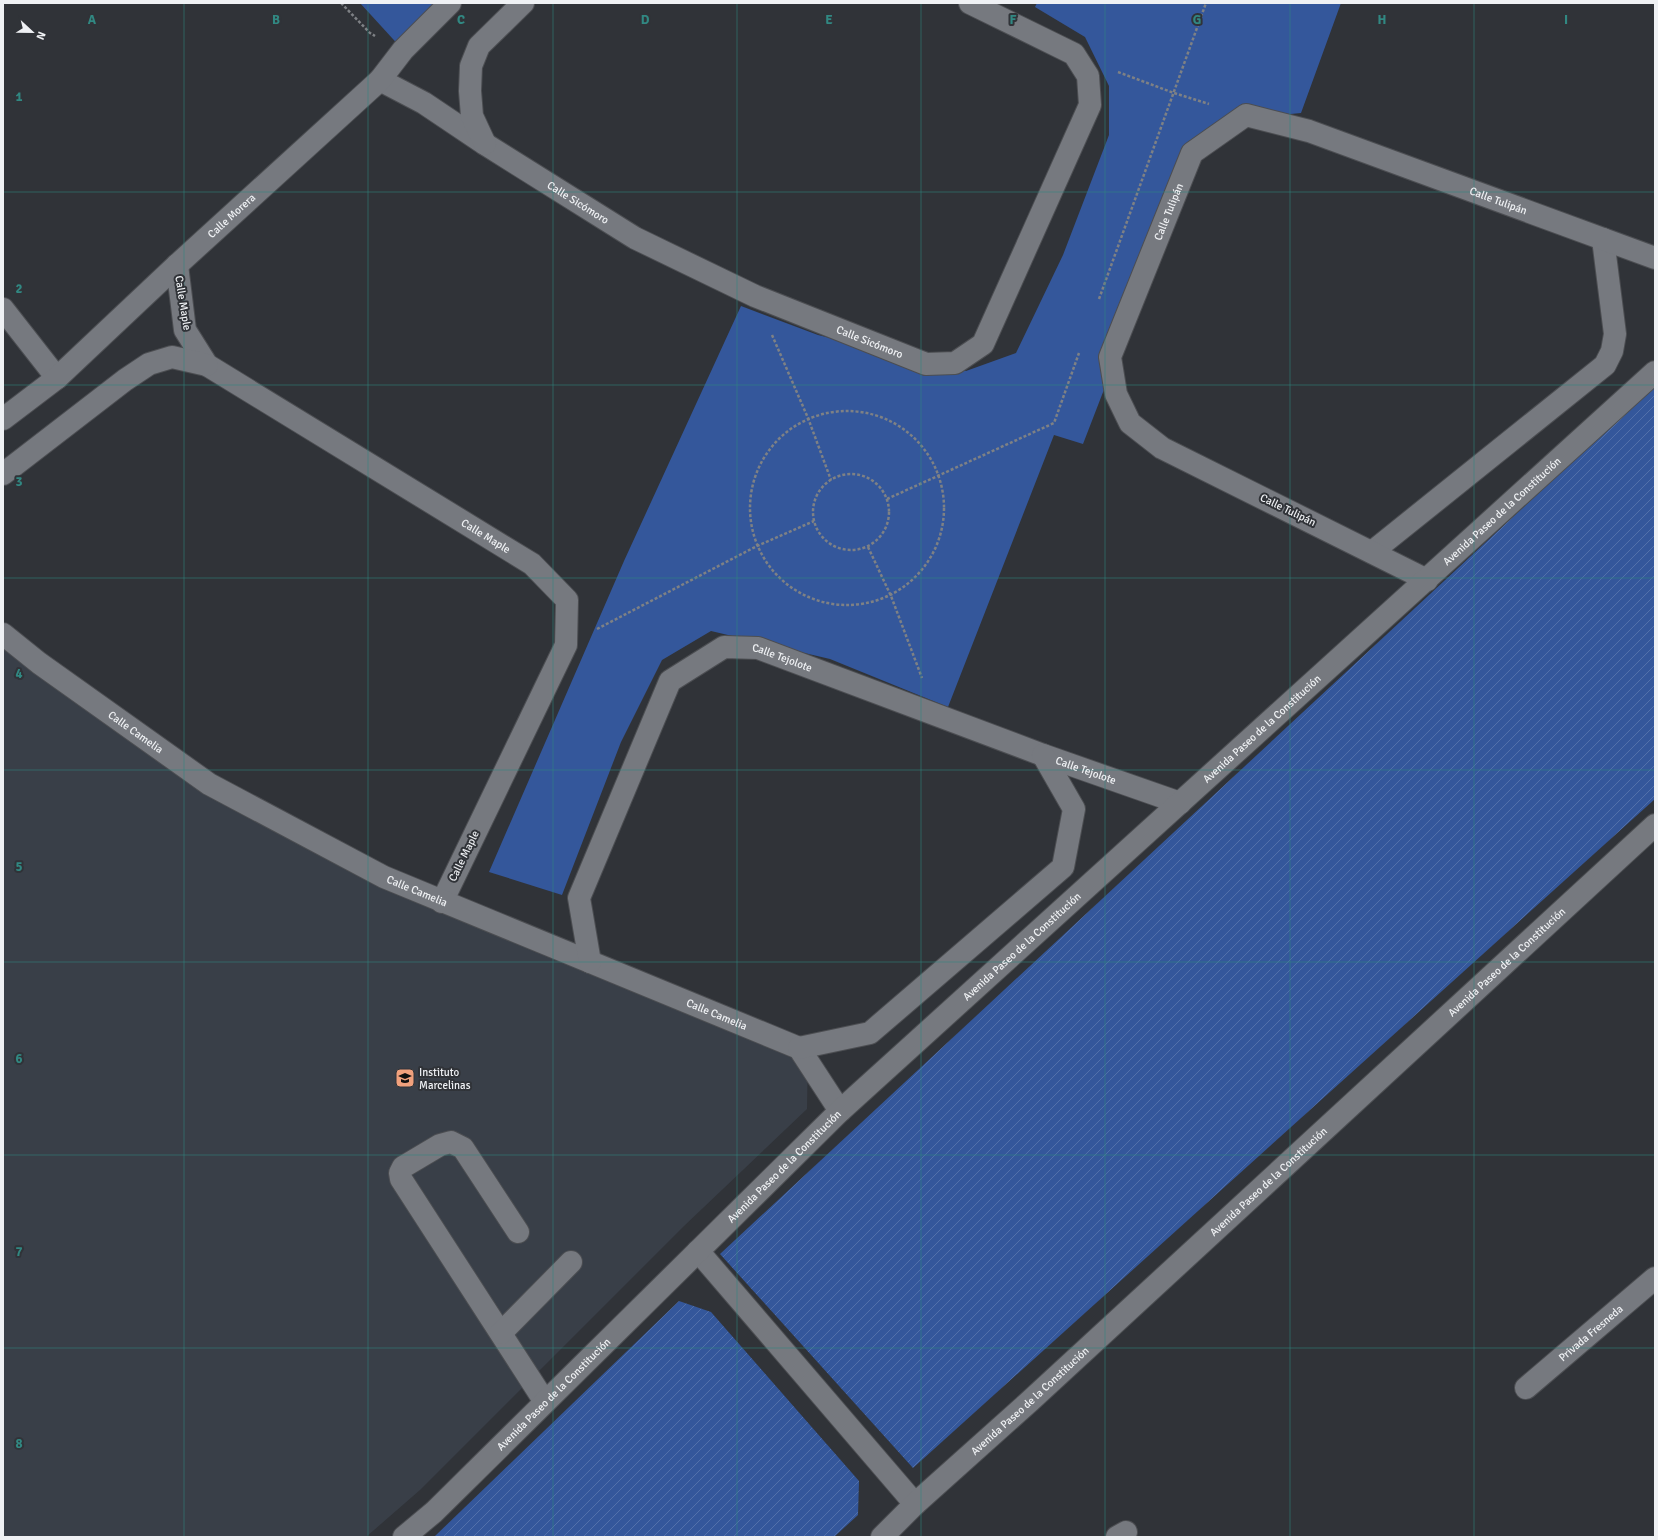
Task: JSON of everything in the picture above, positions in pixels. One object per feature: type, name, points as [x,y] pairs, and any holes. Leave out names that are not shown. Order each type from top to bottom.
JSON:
[{"type":"street","name":"Calle Morera","points":[[3,420],[57,378],[177,265],[380,80],[403,50],[450,3]]},
{"type":"street","points":[[485,144],[472,116],[470,92],[471,66],[479,46],[523,3]]},
{"type":"street","name":"Calle Sicómoro","points":[[380,80],[424,103],[485,144],[635,238],[755,296],[926,364],[955,363],[983,344],[1090,105],[1088,76],[1074,54],[970,3]]},
{"type":"street","name":"Calle Tulipán","points":[[1427,580],[1162,448],[1130,423],[1116,394],[1110,357],[1192,153],[1246,115],[1309,131],[1655,258]]},
{"type":"street","points":[[1372,552],[1605,365],[1612,351],[1615,334],[1603,239]]},
{"type":"street","name":"Calle Maple","points":[[177,265],[185,330],[207,365],[532,564],[567,600],[566,645],[442,902]]},
{"type":"street","points":[[3,309],[57,378]]},
{"type":"street","points":[[3,474],[125,380],[149,364],[172,357],[207,365]]},
{"type":"street","name":"Avenida Paseo de la Constitución","points":[[404,1537],[434,1512],[840,1111],[1655,372]]},
{"type":"street","name":"Calle Camelia","points":[[3,634],[39,663],[209,784],[384,877],[799,1048]]},
{"type":"street","name":"Calle Tejolote","points":[[590,962],[579,898],[670,681],[724,647],[758,648],[936,714],[1043,756],[1180,803]]},
{"type":"street","points":[[840,1111],[799,1048],[870,1033],[1063,867],[1074,809],[1043,756]]},
{"type":"street","name":"Avenida Paseo de la Constitución","points":[[882,1537],[915,1504],[1030,1401],[1655,825]]},
{"type":"street","points":[[518,1232],[463,1148],[451,1142],[440,1145],[404,1167],[400,1173],[401,1179],[545,1402]]},
{"type":"street","points":[[698,1251],[915,1504]]},
{"type":"street","points":[[501,1333],[571,1262]]},
{"type":"street","name":"Privada Fresneda","points":[[1526,1388],[1655,1278]]},
{"type":"street","points":[[412,1537],[434,1512]]},
{"type":"path","points":[[341,3],[370,33],[403,50]]},
{"type":"path","points":[[1097,303],[1206,3]]},
{"type":"path","points":[[1117,71],[1174,93],[1246,115]]},
{"type":"path","points":[[755,296],[808,418],[831,480]]},
{"type":"path","points":[[887,499],[939,474],[1054,423],[1081,348]]},
{"type":"path","points":[[860,411],[901,426],[926,450],[939,474],[945,514],[936,548],[918,575],[891,596],[858,606],[824,604],[793,591],[772,572],[757,546],[749,508],[755,474],[770,449],[795,426],[808,418],[826,412],[860,411]]},
{"type":"path","points":[[843,474],[857,474],[871,479],[881,487],[887,499],[889,512],[887,525],[879,539],[868,547],[856,551],[842,549],[830,544],[819,533],[814,521],[813,507],[817,495],[831,480],[843,474]]},
{"type":"path","points":[[566,645],[757,546],[814,521]]},
{"type":"path","points":[[868,547],[891,596],[936,714]]},
{"type":"shaded area","points":[[360,3],[450,3],[403,50]]},
{"type":"shaded area","points":[[1037,3],[1341,3],[1301,113],[1260,117],[1198,146],[1083,444],[1054,435],[948,707],[830,659],[711,631],[662,660],[621,742],[562,895],[489,872],[624,561],[741,306],[818,335],[966,371],[1016,353],[1063,255],[1109,135],[1109,86],[1085,37],[1035,7]]},
{"type":"shaded area","points":[[1655,385],[1655,799],[913,1468],[720,1254]]},
{"type":"shaded area","name":"Instituto Marcelinas","points":[[3,635],[47,668],[229,783],[397,886],[808,1046],[807,1109],[684,1226],[420,1490],[366,1537],[3,1537]]},
{"type":"shaded area","points":[[679,1301],[711,1312],[859,1481],[858,1515],[834,1537],[434,1537]]},
{"type":"place","name":"Instituto Marcelinas","points":[[405,1078]]}]
